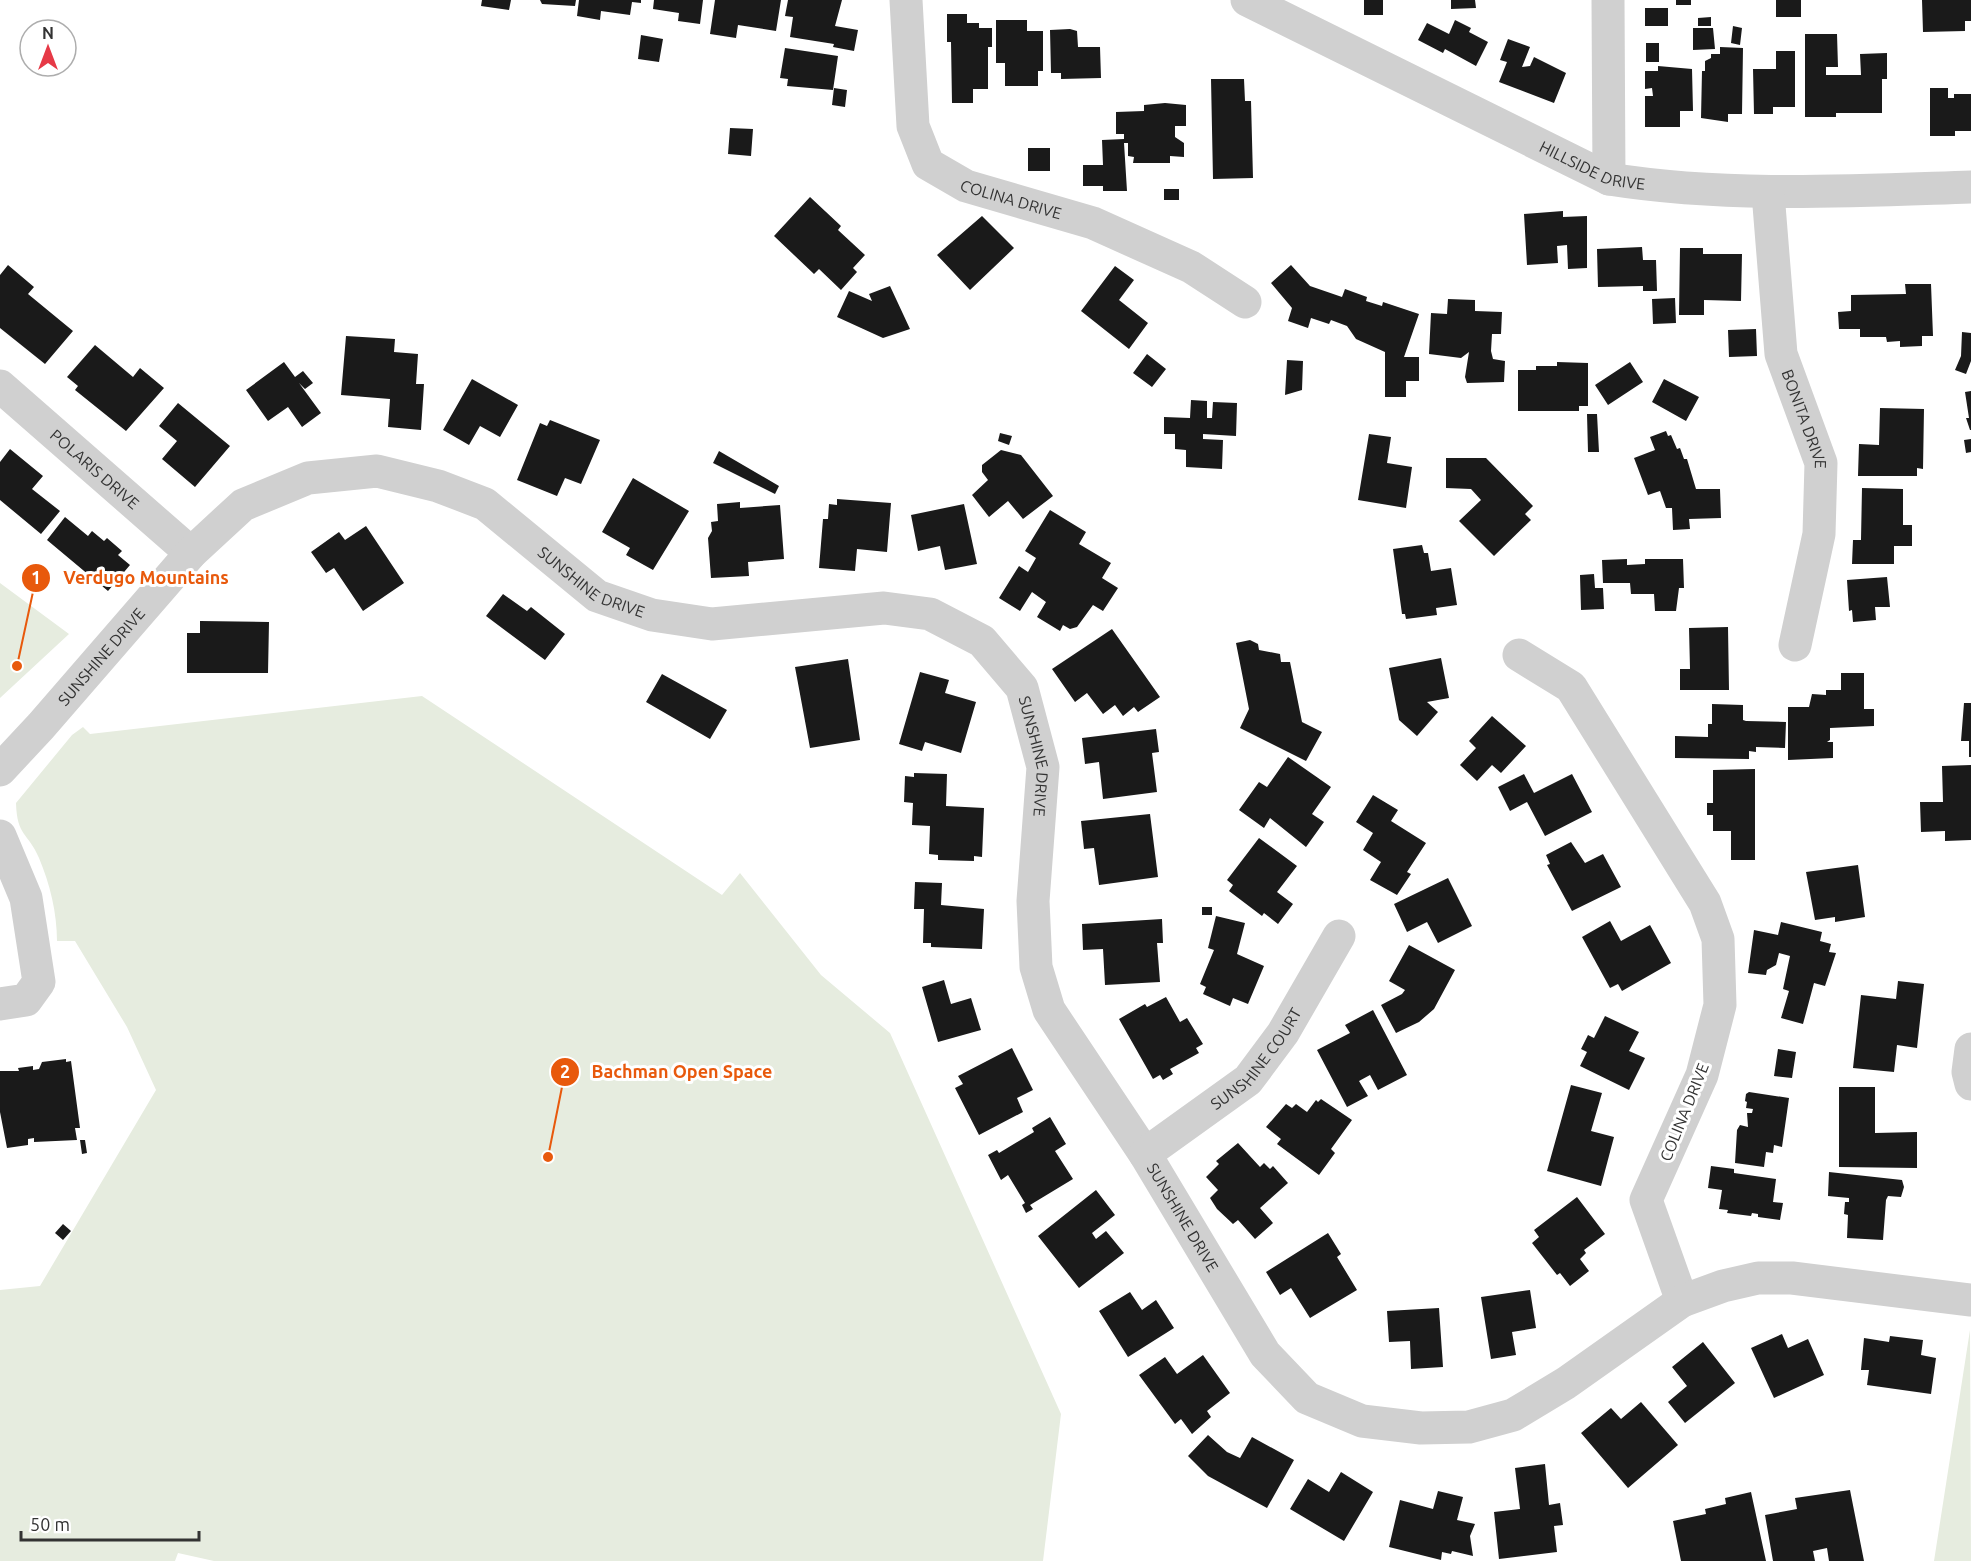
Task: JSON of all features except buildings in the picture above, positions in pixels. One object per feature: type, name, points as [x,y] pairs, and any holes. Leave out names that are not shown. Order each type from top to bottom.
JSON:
[{"type":"street","name":"COLINA DRIVE","points":[[906,0],[913,126],[928,164],[966,186],[1093,223],[1191,267],[1245,302]]},
{"type":"street","name":"HILLSIDE DRIVE","points":[[1247,0],[1609,179],[1646,185],[1768,193],[1971,187]]},
{"type":"street","points":[[1608,0],[1609,179]]},
{"type":"street","name":"BONITA DRIVE","points":[[1768,193],[1781,354],[1821,463],[1819,534],[1795,645]]},
{"type":"street","name":"POLARIS DRIVE","points":[[0,386],[190,553]]},
{"type":"street","name":"SUNSHINE DRIVE","points":[[0,770],[41,726],[190,553],[243,505],[308,478],[377,471],[438,486],[485,504],[597,596],[652,615],[712,624],[884,608],[930,614],[982,641],[1022,688],[1043,766],[1033,901],[1036,968],[1049,1010],[1144,1154],[1265,1354],[1307,1398],[1362,1421],[1421,1428],[1469,1427],[1513,1415],[1566,1383],[1682,1301]]},
{"type":"street","name":"COLINA DRIVE","points":[[1519,655],[1571,687],[1705,903],[1718,939],[1720,1005],[1702,1075],[1646,1200],[1682,1301]]},
{"type":"street","points":[[0,836],[26,898],[39,982],[13,1002]]},
{"type":"street","name":"SUNSHINE COURT","points":[[1144,1154],[1248,1080],[1283,1033],[1339,936]]},
{"type":"street","points":[[1971,1050],[1968,1072],[1971,1084]]},
{"type":"street","points":[[1682,1301],[1723,1286],[1758,1278],[1792,1278],[1971,1300]]},
{"type":"shaded area","points":[[0,583],[69,634],[0,698]]},
{"type":"shaded area","points":[[422,696],[722,895],[740,873],[821,975],[890,1033],[1061,1414],[1043,1561],[214,1561],[178,1553],[175,1561],[0,1561],[0,1290],[40,1286],[156,1090],[127,1027],[75,941],[57,941],[50,888],[39,858],[18,822],[16,803],[72,735],[83,727],[90,734]]},
{"type":"shaded area","points":[[1970,1330],[1971,1561],[1934,1561]]},
{"type":"place","name":"Verdugo Mountains","points":[[17,666]]},
{"type":"place","name":"Bachman Open Space","points":[[548,1157]]}]
